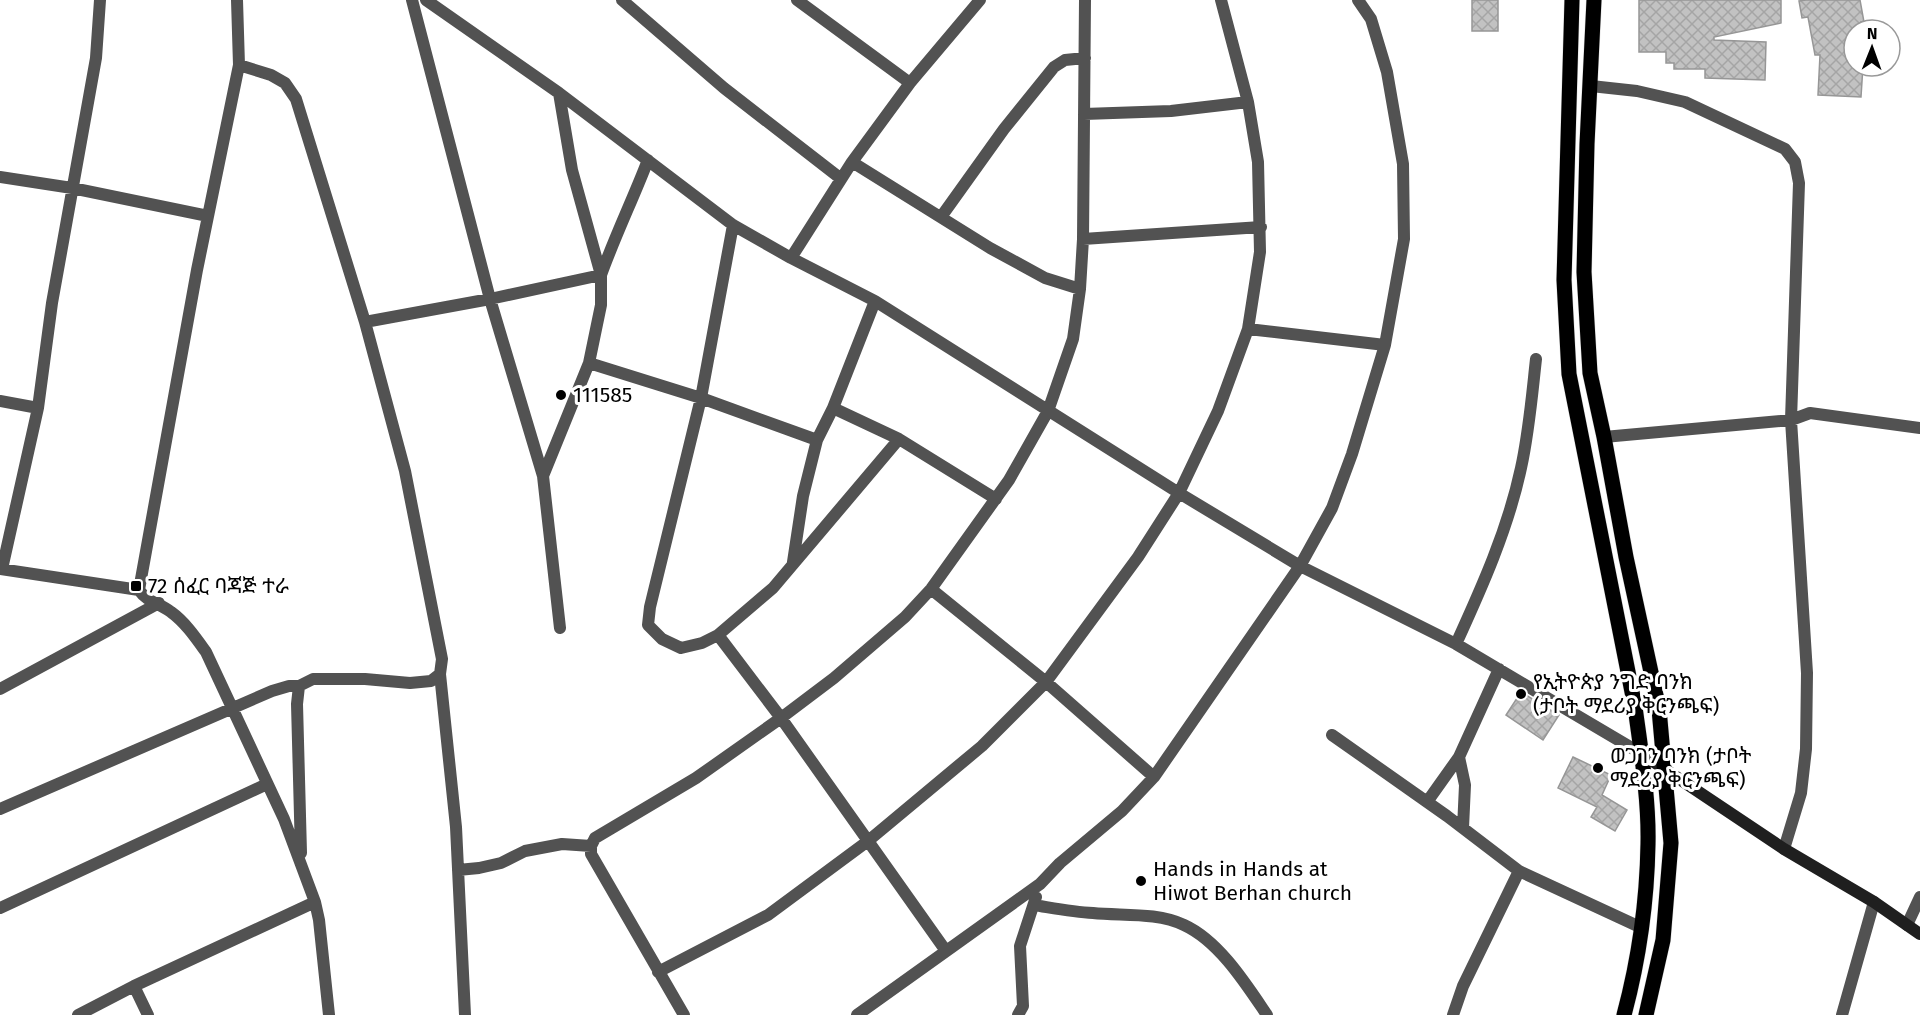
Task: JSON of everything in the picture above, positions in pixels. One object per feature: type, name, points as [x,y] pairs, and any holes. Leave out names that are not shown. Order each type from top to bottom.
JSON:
[{"type":"main road","points":[[1572,0],[1564,280],[1569,374],[1620,629],[1642,754],[1648,843],[1642,928],[1634,978],[1624,1015]]},
{"type":"main road","points":[[1594,0],[1584,272],[1590,373],[1659,709],[1671,843],[1664,940],[1646,1015]]},
{"type":"street","points":[[100,0],[96,58],[52,303],[38,408],[1,569],[139,590]]},
{"type":"street","points":[[237,0],[239,65],[208,216],[139,590],[145,599],[159,603],[173,613],[206,652],[284,819],[315,902],[329,1015]]},
{"type":"street","points":[[412,0],[490,299],[543,476],[561,628]]},
{"type":"street","points":[[426,0],[559,93],[733,225],[875,301],[1179,493],[1300,566],[1456,644],[1642,754],[1784,849],[1875,903],[1920,934]]},
{"type":"street","points":[[622,0],[724,88],[840,178]]},
{"type":"street","points":[[797,0],[910,83]]},
{"type":"street","points":[[791,258],[840,178],[910,83],[980,0]]},
{"type":"street","points":[[684,1015],[591,854],[591,846],[595,838],[696,778],[781,718],[834,678],[905,617],[931,589],[1009,480],[1048,411],[1073,339],[1080,289],[1083,239],[1085,0]]},
{"type":"street","points":[[658,972],[768,915],[868,841],[982,746],[1046,682],[1138,557],[1179,493],[1218,411],[1248,329],[1260,252],[1258,162],[1248,102],[1221,0]]},
{"type":"street","points":[[856,1015],[1040,884],[1060,863],[1122,811],[1154,777],[1300,566],[1332,508],[1367,408],[1385,345],[1404,238],[1403,164],[1387,72],[1371,19],[1358,0]]},
{"type":"street","points":[[941,217],[1004,129],[1054,67],[1065,60],[1085,58]]},
{"type":"street","points":[[239,65],[271,75],[285,83],[296,99],[365,322],[405,471],[442,659],[440,674],[456,817],[465,1015]]},
{"type":"street","points":[[1591,87],[1637,91],[1684,102],[1785,149],[1795,162],[1799,183],[1791,420],[1807,673],[1806,749],[1801,793],[1784,849]]},
{"type":"street","points":[[543,476],[589,363],[601,305],[601,275],[572,170],[559,93]]},
{"type":"street","points":[[1084,114],[1171,111],[1248,102]]},
{"type":"street","points":[[601,275],[611,245],[629,209],[648,160]]},
{"type":"street","points":[[852,162],[1044,278],[1080,289]]},
{"type":"street","points":[[0,177],[72,188],[208,216]]},
{"type":"street","points":[[733,225],[701,398],[650,607],[648,626],[662,639],[681,648],[702,643],[718,635],[772,588],[899,439]]},
{"type":"street","points":[[1083,239],[1261,227]]},
{"type":"street","points":[[365,322],[490,299],[601,275]]},
{"type":"street","points":[[793,562],[802,496],[817,440],[833,408],[875,301]]},
{"type":"street","points":[[1248,329],[1385,345]]},
{"type":"street","points":[[1456,644],[1505,526],[1521,468],[1531,413],[1536,359]]},
{"type":"street","points":[[589,363],[701,398],[817,440]]},
{"type":"street","points":[[0,401],[38,408]]},
{"type":"street","points":[[833,408],[899,439],[996,499]]},
{"type":"street","points":[[1604,437],[1791,420],[1810,413],[1920,428]]},
{"type":"street","points":[[931,589],[1046,682],[1154,777]]},
{"type":"street","points":[[0,689],[159,603]]},
{"type":"street","points":[[718,635],[781,718],[946,951]]},
{"type":"street","points":[[1427,802],[1459,756],[1499,669]]},
{"type":"street","points":[[0,809],[272,691],[289,686],[299,686],[313,679],[338,678],[410,683],[431,681],[440,674]]},
{"type":"street","points":[[299,686],[297,704],[301,861]]},
{"type":"street","points":[[1332,735],[1463,828],[1519,871],[1642,928]]},
{"type":"street","points":[[1459,756],[1465,785],[1463,828]]},
{"type":"street","points":[[0,908],[267,784]]},
{"type":"street","points":[[458,870],[501,863],[525,851],[562,844],[591,846]]},
{"type":"street","points":[[1453,1015],[1463,986],[1519,871]]},
{"type":"street","points":[[1018,1015],[1023,1006],[1020,946],[1040,884]]},
{"type":"street","points":[[1907,925],[1920,897]]},
{"type":"street","points":[[78,1015],[134,986],[315,902]]},
{"type":"street","points":[[1842,1015],[1875,903]]},
{"type":"street","points":[[1034,905],[1091,913],[1154,917],[1184,925],[1208,942],[1237,971],[1267,1015]]},
{"type":"street","points":[[134,986],[148,1015]]},
{"type":"building","points":[[1472,0],[1498,0],[1498,31],[1472,31]]},
{"type":"building","points":[[1639,0],[1781,0],[1781,23],[1714,37],[1714,40],[1766,42],[1765,80],[1705,78],[1705,69],[1674,69],[1674,63],[1666,63],[1666,52],[1639,52]]},
{"type":"building","points":[[1860,0],[1863,18],[1842,18],[1842,78],[1862,78],[1861,97],[1818,95],[1820,55],[1815,55],[1808,17],[1802,18],[1799,1]]},
{"type":"building","points":[[1521,692],[1559,715],[1543,740],[1506,715]]},
{"type":"building","points":[[1573,757],[1611,775],[1602,795],[1627,810],[1615,831],[1591,817],[1597,807],[1558,788]]},
{"type":"place","name":"111585","points":[[561,395]]},
{"type":"place","name":"72 ሰፈር ባጃጅ ተራ","points":[[136,586]]},
{"type":"place","name":"የኢትዮጵያ ንግድ ባንክ (ታቦት ማደሪያ ቅርንጫፍ)","points":[[1521,694]]},
{"type":"place","name":"ወጋገን ባንክ (ታቦት ማደሪያ ቅርንጫፍ)","points":[[1598,768]]},
{"type":"place","name":"Hands in Hands at Hiwot Berhan church","points":[[1141,881]]}]
